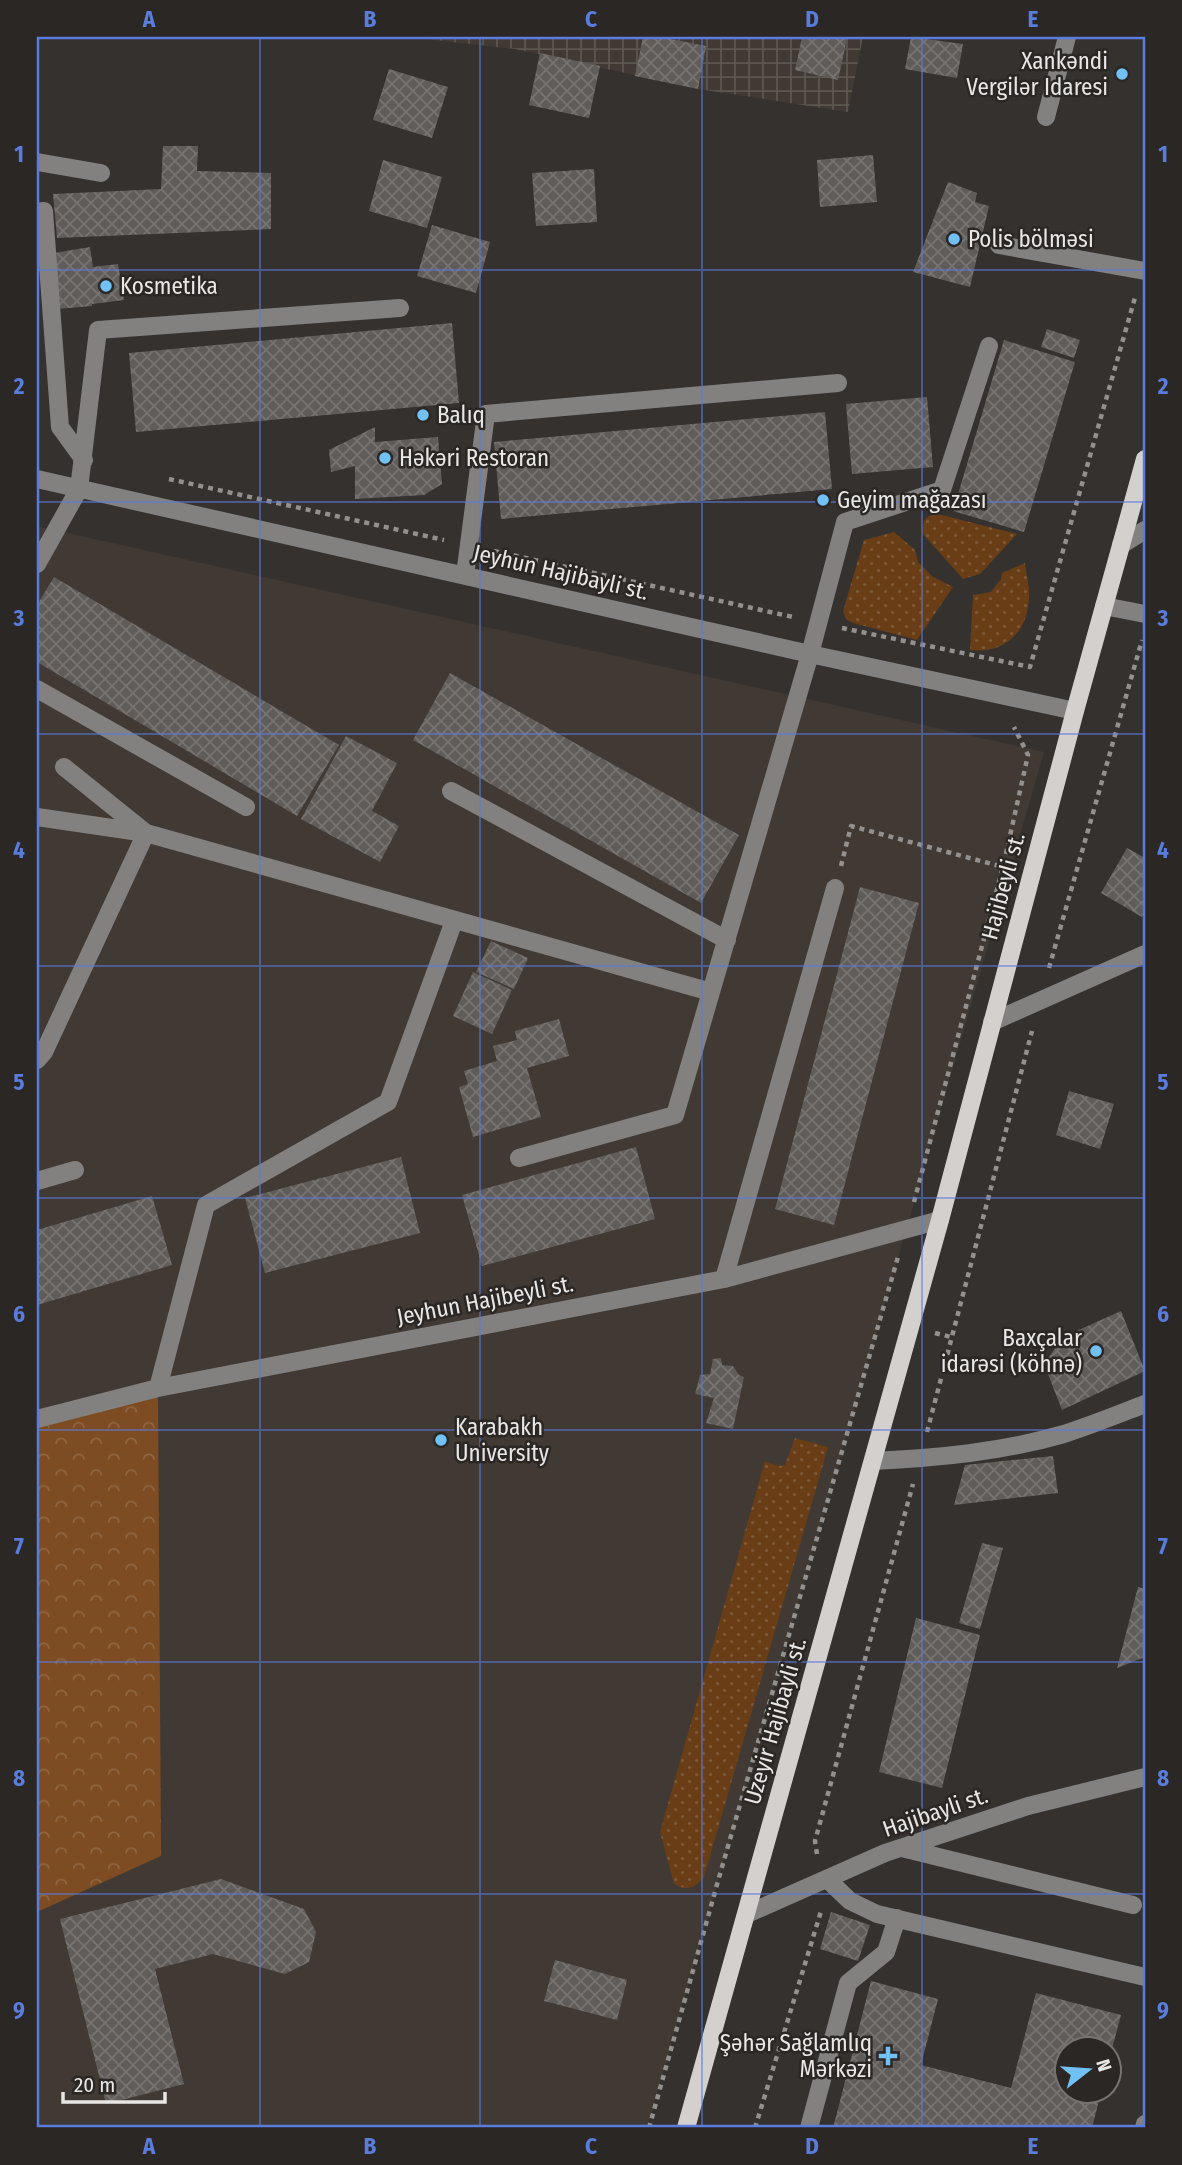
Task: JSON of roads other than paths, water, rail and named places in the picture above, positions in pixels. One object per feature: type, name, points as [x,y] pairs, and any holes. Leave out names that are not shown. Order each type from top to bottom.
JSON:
[{"type":"main road","name":"Hajibeyli st.","points":[[873,1461],[1145,459]]},
{"type":"main road","name":"Uzeyir Hajibayli st.","points":[[686,2128],[873,1461]]},
{"type":"street","points":[[1046,117],[1067,37]]},
{"type":"street","points":[[37,162],[101,173]]},
{"type":"street","points":[[37,212],[44,211],[60,427],[84,460]]},
{"type":"street","points":[[999,245],[1144,271]]},
{"type":"street","points":[[37,564],[79,489],[98,330],[400,308]]},
{"type":"street","points":[[519,1158],[675,1115],[810,654],[845,522],[942,490],[989,346]]},
{"type":"street","points":[[465,575],[486,414],[838,383]]},
{"type":"street","name":"Jeyhun Hajibayli st.","points":[[37,479],[810,654],[1075,711]]},
{"type":"street","points":[[1121,545],[1145,530]]},
{"type":"street","points":[[1104,606],[1145,614]]},
{"type":"street","points":[[37,689],[246,807]]},
{"type":"street","points":[[64,767],[146,832]]},
{"type":"street","points":[[451,791],[727,940]]},
{"type":"street","points":[[37,817],[146,832],[711,992]]},
{"type":"street","points":[[37,1060],[44,1052],[146,832]]},
{"type":"street","points":[[724,1279],[835,888]]},
{"type":"street","points":[[158,1388],[206,1205],[388,1102],[454,920]]},
{"type":"street","points":[[992,1022],[1145,954]]},
{"type":"street","points":[[37,1181],[75,1170]]},
{"type":"street","name":"Jeyhun Hajibeyli st.","points":[[37,1419],[158,1388],[724,1279],[940,1220]]},
{"type":"street","points":[[873,1461],[920,1459],[985,1451],[1063,1434],[1145,1404]]},
{"type":"street","name":"Hajibayli st.","points":[[747,1913],[902,1848],[1028,1806],[1145,1777]]},
{"type":"street","points":[[902,1848],[1133,1905]]},
{"type":"street","points":[[823,1880],[850,1900],[877,1914],[1145,1977]]},
{"type":"street","points":[[809,2128],[848,1983],[886,1952],[897,1918]]},
{"type":"place","name":"Xankəndi Vergilər Idaresi","points":[[1122,74]]},
{"type":"place","name":"Polis bölməsi","points":[[954,239]]},
{"type":"place","name":"Kosmetika","points":[[106,286]]},
{"type":"place","name":"Balıq","points":[[423,415]]},
{"type":"place","name":"Həkəri Restoran","points":[[385,458]]},
{"type":"place","name":"Geyim mağazası","points":[[823,500]]},
{"type":"place","name":"Baxçalar idarəsi (köhnə)","points":[[1096,1351]]},
{"type":"place","name":"Karabakh University","points":[[441,1440]]},
{"type":"place","name":"Şəhər Sağlamlıq Mərkəzi","points":[[888,2056]]}]
